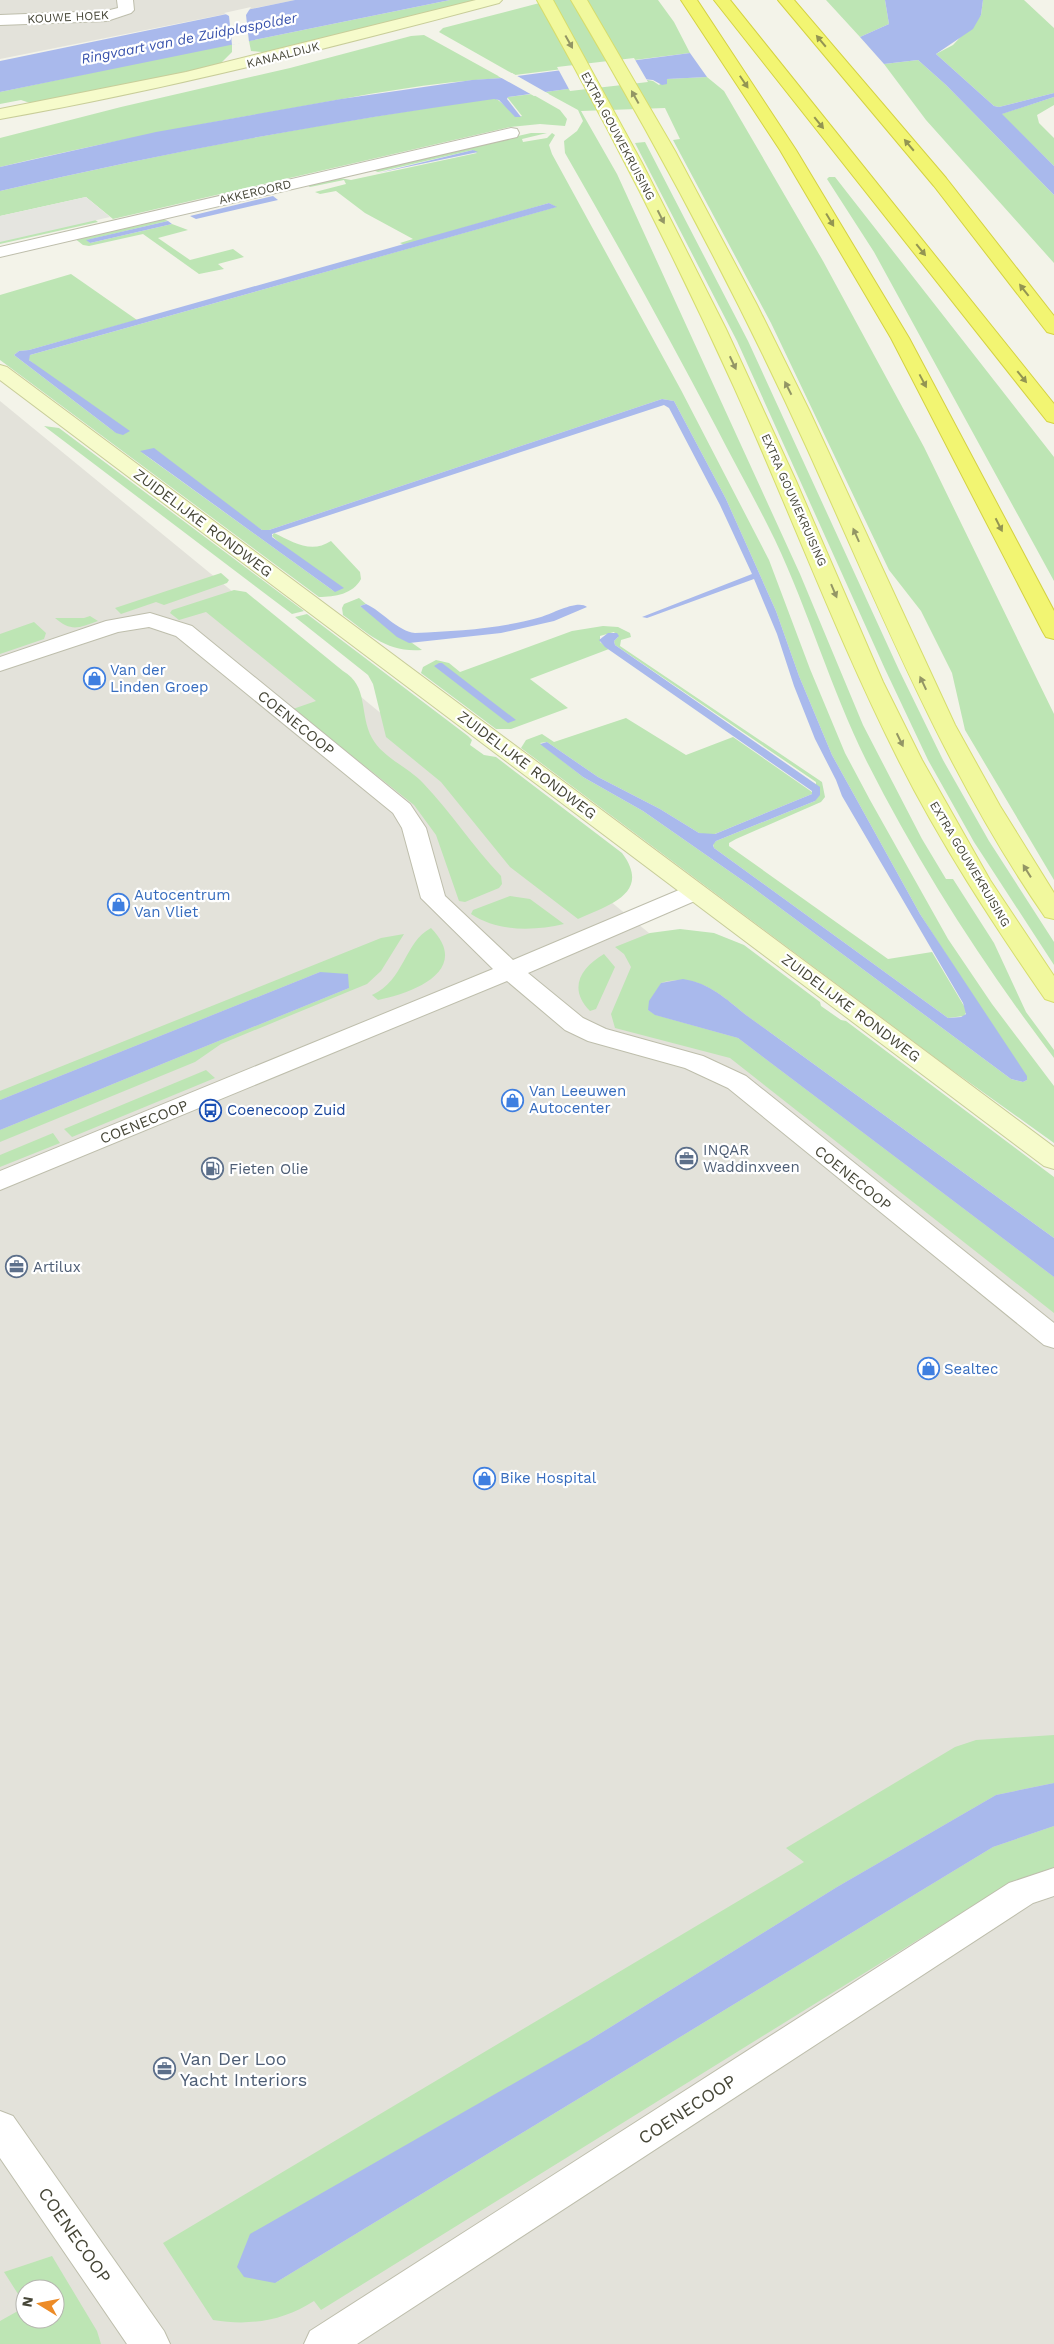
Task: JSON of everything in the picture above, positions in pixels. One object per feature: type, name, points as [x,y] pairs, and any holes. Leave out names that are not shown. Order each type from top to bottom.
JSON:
[{"type":"highway","points":[[689,0],[793,158],[895,330],[1054,632]]},
{"type":"highway","points":[[722,0],[1054,417]]},
{"type":"highway","points":[[786,0],[940,182],[1054,328]]},
{"type":"highway","points":[[940,182],[1054,300]]},
{"type":"main road","name":"KANAALDIJK","points":[[0,120],[70,102],[297,52],[494,0]]},
{"type":"main road","name":"EXTRA GOUWEKRUISING","points":[[545,0],[623,143],[736,370],[867,668],[909,758],[970,868],[1054,994]]},
{"type":"main road","points":[[579,0],[719,253],[798,408],[904,642],[954,746],[998,824],[1054,912]]},
{"type":"main road","name":"KANAALDIJK","points":[[0,114],[70,102]]},
{"type":"main road","name":"ZUIDELIJKE RONDWEG","points":[[0,371],[1054,1160]]},
{"type":"street","name":"KOUWE HOEK","points":[[0,20],[107,16],[126,10],[125,0]]},
{"type":"street","name":"AKKEROORD","points":[[0,252],[511,133]]},
{"type":"street","name":"COENECOOP","points":[[0,664],[114,626],[150,620],[184,631],[402,809],[414,828],[433,898],[510,971],[574,1024],[597,1035],[694,1062],[736,1082],[1054,1338]]},
{"type":"street","name":"COENECOOP","points":[[0,1181],[510,971],[695,892]]},
{"type":"street","name":"COENECOOP","points":[[324,2344],[1021,1893],[1054,1882]]},
{"type":"street","name":"COENECOOP","points":[[0,2127],[150,2344]]},
{"type":"shaded area","points":[[0,0],[296,0],[0,59]]},
{"type":"shaded area","points":[[86,197],[110,217],[0,242],[0,216]]},
{"type":"shaded area","points":[[0,401],[1054,1265],[1054,2344],[0,2344]]},
{"type":"green space","points":[[450,0],[477,0],[272,53],[251,51],[249,41]]},
{"type":"green space","points":[[551,0],[658,0],[674,22],[690,53],[515,75],[439,32],[443,28]]},
{"type":"green space","points":[[826,0],[885,0],[889,24],[860,37]]},
{"type":"green space","points":[[983,0],[1024,0],[1054,28],[1054,93],[999,107],[994,106],[936,54],[953,45],[981,15]]},
{"type":"green space","points":[[424,35],[502,78],[423,86],[345,98],[146,135],[0,167],[0,138],[121,107],[290,68],[411,36]]},
{"type":"green space","points":[[232,43],[232,52],[219,65],[30,103],[21,100],[0,104],[0,92]]},
{"type":"green space","points":[[918,60],[946,85],[1054,195],[1054,263],[926,120],[884,64]]},
{"type":"green space","points":[[707,77],[724,91],[823,261],[924,447],[1054,714],[1054,880],[965,730],[952,673],[921,611],[889,570],[771,323],[673,140],[680,139],[665,108],[581,111],[617,174],[800,574],[863,725],[922,839],[946,879],[953,879],[994,943],[1026,1012],[1054,1050],[1054,1058],[1002,987],[953,914],[886,799],[853,733],[799,595],[768,525],[660,323],[565,153],[564,141],[577,131],[583,121],[578,110],[545,92],[642,79],[653,81],[659,85],[666,79]]},
{"type":"green space","points":[[532,94],[560,110],[567,119],[565,126],[540,124],[510,127],[113,219],[86,197],[0,216],[0,191],[246,139],[494,98],[519,117],[522,116],[507,97]]},
{"type":"green space","points":[[1054,97],[1054,105],[1037,115],[1039,123],[1054,138],[1054,166],[1001,114]]},
{"type":"green space","points":[[531,133],[547,133],[522,139],[523,142],[547,138],[552,133],[555,135],[549,145],[552,154],[681,390],[769,560],[810,669],[845,753],[870,800],[948,939],[992,1004],[1054,1086],[1054,1143],[945,1065],[521,748],[526,740],[542,734],[554,742],[626,718],[686,755],[733,737],[812,792],[812,794],[710,836],[699,833],[660,809],[598,777],[547,742],[540,743],[583,777],[643,811],[752,887],[1011,1079],[1023,1082],[1027,1080],[920,914],[832,755],[799,676],[776,611],[726,499],[674,401],[662,399],[269,530],[262,530],[141,452],[335,592],[272,536],[274,533],[309,547],[324,545],[331,541],[360,572],[361,579],[358,584],[343,594],[319,597],[0,360],[0,295],[71,274],[137,320],[29,350],[19,351],[14,355],[116,433],[28,359],[30,355],[556,207],[549,203],[404,245],[400,243],[413,239],[365,213],[336,191],[320,194],[315,192],[346,184],[344,180],[310,187],[307,185],[340,178],[351,180],[477,153],[473,150],[378,172],[372,170]]},
{"type":"green space","points":[[645,142],[748,341],[899,670],[943,760],[989,841],[1054,942],[1054,965],[974,842],[928,760],[737,341],[635,143]]},
{"type":"green space","points":[[835,177],[1054,457],[1054,581],[874,252],[827,179]]},
{"type":"green space","points":[[90,216],[98,222],[0,244],[0,241]]},
{"type":"green space","points":[[162,218],[168,221],[87,240],[90,243],[172,224],[188,230],[158,238],[190,260],[233,249],[244,257],[218,264],[224,269],[199,274],[143,234],[89,246],[83,245],[74,238]]},
{"type":"green space","points":[[44,426],[59,428],[304,611],[292,614]]},
{"type":"green space","points":[[221,573],[229,580],[227,583],[164,605],[156,602],[121,614],[115,608]]},
{"type":"green space","points":[[234,590],[246,592],[351,677],[357,684],[360,692],[368,729],[376,745],[417,777],[433,794],[501,876],[502,884],[499,888],[465,902],[459,901],[436,835],[414,805],[293,709],[316,701],[206,612],[179,620],[170,613],[172,610]]},
{"type":"green space","points":[[359,598],[366,604],[360,606],[422,650],[410,650],[388,645],[370,635],[343,615],[342,608],[344,604]]},
{"type":"green space","points":[[307,614],[468,736],[472,740],[470,745],[484,755],[496,757],[622,853],[630,867],[632,878],[629,888],[623,896],[613,903],[578,919],[510,867],[441,782],[386,737],[373,684],[368,675],[295,617]]},
{"type":"green space","points":[[90,616],[98,621],[75,627],[66,625],[55,618],[84,618]]},
{"type":"green space","points":[[34,622],[46,633],[44,639],[0,654],[0,634]]},
{"type":"green space","points":[[603,626],[618,627],[630,633],[631,637],[621,640],[620,646],[822,782],[825,797],[821,802],[736,839],[729,843],[729,846],[888,959],[932,952],[967,1011],[964,1016],[948,1018],[714,848],[713,844],[716,841],[815,801],[816,782],[615,645],[614,641],[618,637],[614,632],[600,636],[600,642],[609,649],[530,679],[568,708],[511,729],[496,729],[421,673],[423,667],[436,660],[449,663],[460,672],[572,631]]},
{"type":"green space","points":[[510,896],[530,899],[564,924],[529,929],[504,927],[482,920],[471,914],[473,910]]},
{"type":"green space","points":[[431,928],[442,943],[445,956],[442,967],[433,977],[421,985],[407,992],[378,1000],[372,995],[391,980],[415,942]]},
{"type":"green space","points":[[680,929],[714,933],[744,945],[820,1002],[821,1006],[841,1020],[846,1021],[1054,1177],[1054,1238],[707,987],[686,980],[661,983],[648,1010],[656,1015],[738,1038],[1054,1277],[1054,1313],[730,1058],[615,1028],[611,1014],[631,967],[624,954],[615,947],[650,933]]},
{"type":"green space","points":[[404,934],[381,971],[367,984],[221,1044],[195,1062],[0,1142],[0,1130],[349,988],[320,972],[0,1100],[0,1091],[381,938]]},
{"type":"green space","points":[[604,954],[615,967],[596,1009],[590,1011],[583,1003],[578,987],[583,972]]},
{"type":"green space","points":[[206,1070],[215,1078],[72,1137],[64,1129]]},
{"type":"green space","points":[[53,1133],[60,1143],[0,1167],[0,1155]]},
{"type":"green space","points":[[1054,1735],[1054,1783],[996,1795],[837,1887],[588,2041],[275,2283],[993,1847],[1054,1826],[1054,1867],[1000,1889],[321,2310],[314,2301],[290,2313],[266,2320],[227,2322],[213,2320],[163,2243],[804,1862],[786,1848],[955,1747],[976,1740]]},
{"type":"green space","points":[[52,2256],[97,2331],[101,2344],[0,2344],[0,2321],[15,2313],[15,2329],[65,2329],[65,2279],[15,2279],[15,2289],[4,2272]]},
{"type":"water","name":"Ringvaart van de Zuidplaspolder","points":[[295,0],[450,0],[0,92],[0,61]]},
{"type":"water","points":[[885,0],[983,0],[981,15],[973,29],[936,54],[994,106],[999,107],[1054,93],[1054,97],[1002,114],[1054,166],[1054,195],[946,85],[918,60],[884,64],[860,37],[889,24]]},
{"type":"water","points":[[690,53],[707,77],[667,79],[667,84],[662,85],[653,80],[642,79],[508,97],[507,99],[521,117],[515,117],[499,100],[494,99],[246,139],[0,191],[0,167],[156,132],[341,99],[472,80],[502,78]]},
{"type":"water","points":[[473,150],[478,152],[378,173]]},
{"type":"water","points":[[273,196],[278,200],[196,219],[190,216]]},
{"type":"water","points":[[549,203],[557,207],[30,355],[29,360],[130,431],[123,435],[116,433],[14,355],[19,351],[29,350]]},
{"type":"water","points":[[168,221],[172,224],[90,243],[86,240]]},
{"type":"water","points":[[662,399],[674,401],[726,499],[776,611],[799,676],[832,755],[920,914],[1027,1076],[1027,1080],[1023,1082],[1011,1079],[752,887],[643,811],[583,777],[540,744],[547,742],[598,777],[660,809],[699,833],[715,834],[812,794],[812,791],[605,647],[599,640],[608,633],[617,633],[619,636],[614,641],[615,645],[820,787],[820,795],[815,801],[716,841],[713,845],[714,848],[948,1018],[961,1017],[966,1014],[963,1003],[842,796],[815,739],[794,686],[777,634],[754,579],[647,618],[642,617],[752,574],[720,505],[669,408],[664,405],[272,534],[272,537],[344,588],[335,592],[140,451],[154,448],[262,530],[269,530]]},
{"type":"water","points":[[366,604],[402,629],[415,633],[494,627],[541,617],[571,606],[583,605],[587,607],[554,621],[501,633],[409,643],[397,637],[360,606]]},
{"type":"water","points":[[442,663],[516,720],[508,723],[434,666]]},
{"type":"water","points":[[320,972],[348,974],[349,988],[0,1130],[0,1100]]},
{"type":"water","points":[[683,979],[701,984],[717,992],[1054,1238],[1054,1277],[738,1038],[655,1015],[648,1010],[649,1001],[661,983]]},
{"type":"water","points":[[1054,1783],[1054,1826],[993,1847],[275,2283],[244,2277],[237,2267],[250,2234],[588,2041],[837,1887],[996,1795]]},
{"type":"pier","points":[[251,7],[246,15],[249,42],[232,45],[229,16],[224,13]]},
{"type":"pier","points":[[634,58],[648,82],[570,91],[557,67]]},
{"type":"pier","points":[[512,73],[549,94],[534,96],[498,76]]},
{"type":"place","name":"Van der Linden Groep","points":[[94,679]]},
{"type":"place","name":"Autocentrum Van Vliet","points":[[118,904]]},
{"type":"place","name":"Van Leeuwen Autocenter","points":[[513,1100]]},
{"type":"place","name":"Coenecoop Zuid","points":[[211,1110]]},
{"type":"place","name":"INQAR Waddinxveen","points":[[687,1159]]},
{"type":"place","name":"Fieten Olie","points":[[213,1169]]},
{"type":"place","name":"Artilux","points":[[17,1267]]},
{"type":"place","name":"Sealtec","points":[[928,1369]]},
{"type":"place","name":"Bike Hospital","points":[[484,1478]]},
{"type":"place","name":"Van Der Loo Yacht Interiors","points":[[164,2068]]}]
